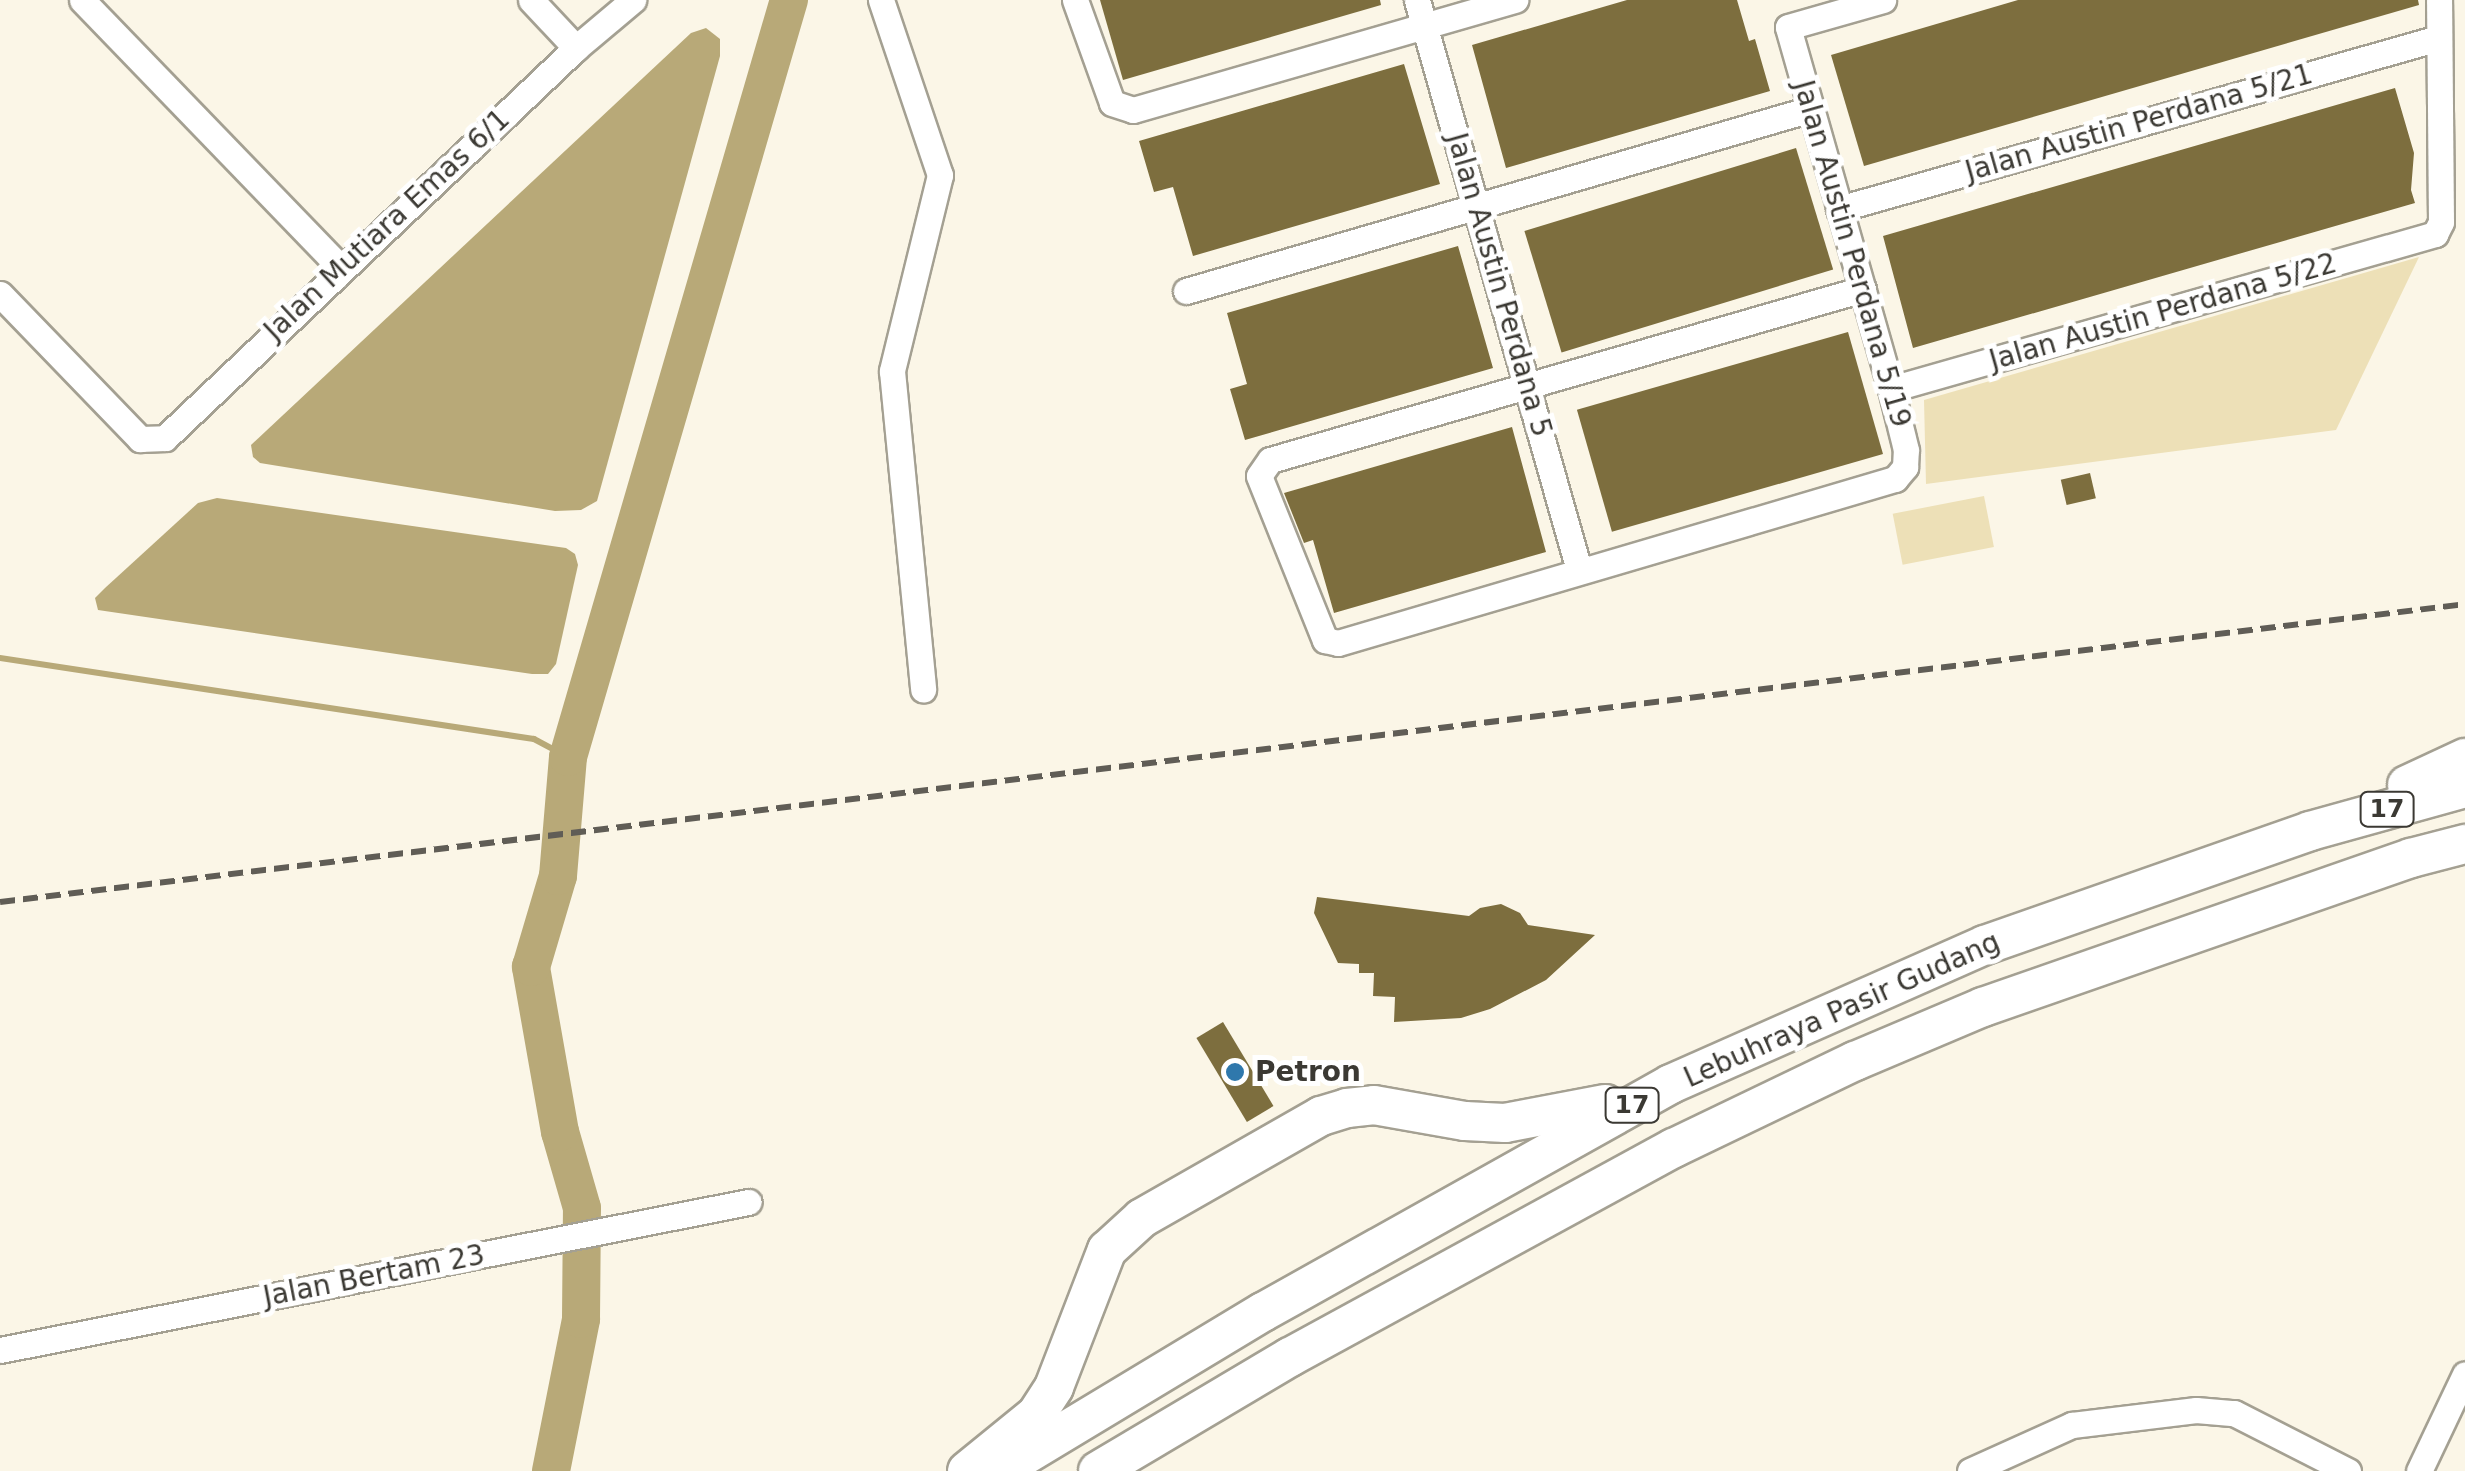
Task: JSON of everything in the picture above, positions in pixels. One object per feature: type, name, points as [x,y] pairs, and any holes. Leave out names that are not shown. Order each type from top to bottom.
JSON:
[{"type":"highway","points":[[2310,831],[2465,758]]},
{"type":"highway","name":"Lebuhraya Pasir Gudang","points":[[998,1471],[1280,1302],[1672,1084],[1985,945],[2310,831],[2465,788]]},
{"type":"highway","name":"Lebuhraya Pasir Gudang","points":[[1098,1471],[1290,1357],[1604,1186],[1854,1061],[1982,1006],[2411,858],[2465,844]]},
{"type":"highway","points":[[967,1471],[1036,1415],[1054,1387],[1107,1250],[1120,1234],[1321,1116],[1374,1105],[1465,1121],[1506,1122],[1597,1107],[1672,1084]]},
{"type":"street","points":[[82,0],[341,268]]},
{"type":"street","points":[[531,0],[576,48]]},
{"type":"street","name":"Jalan Mutiara Emas 6/1","points":[[0,294],[140,440],[165,438],[576,48],[633,0]]},
{"type":"street","points":[[881,0],[940,175],[892,372],[923,689]]},
{"type":"street","points":[[1075,0],[1112,103],[1133,110],[1421,12],[1515,0]]},
{"type":"street","name":"Jalan Austin Perdana 5/19","points":[[1579,570],[1895,479],[1905,467],[1906,450],[1891,388],[1788,27],[1883,0]]},
{"type":"street","points":[[2438,38],[2439,0]]},
{"type":"street","name":"Jalan Austin Perdana 5","points":[[1421,12],[1579,570]]},
{"type":"street","name":"Jalan Austin Perdana 5/21","points":[[1839,209],[2438,38]]},
{"type":"street","name":"Jalan Austin Perdana 5/22","points":[[1891,388],[2435,234],[2441,222],[2438,38]]},
{"type":"street","points":[[1186,291],[1811,109]]},
{"type":"street","points":[[1579,570],[1331,643],[1325,640],[1258,476],[1270,460],[1862,289]]},
{"type":"street","name":"Jalan Bertam 23","points":[[0,1350],[748,1202]]},
{"type":"street","points":[[2418,1471],[2465,1374]]},
{"type":"street","points":[[1970,1471],[2072,1426],[2196,1410],[2234,1413],[2348,1471]]},
{"type":"shaded area","points":[[706,28],[720,39],[720,56],[597,501],[581,510],[555,511],[260,463],[253,457],[251,445],[691,33]]},
{"type":"shaded area","points":[[2419,257],[2336,430],[1926,484],[1924,400]]},
{"type":"shaded area","points":[[1984,496],[1994,547],[1903,565],[1893,514]]},
{"type":"shaded area","points":[[217,498],[566,548],[575,554],[578,565],[556,664],[548,674],[532,674],[98,610],[95,598],[105,588],[198,503]]},
{"type":"building","points":[[1100,0],[1380,0],[1381,5],[1123,80]]},
{"type":"building","points":[[1627,0],[1737,0],[1749,41],[1755,39],[1770,91],[1506,168],[1472,45]]},
{"type":"building","points":[[2018,0],[2418,0],[2419,5],[1864,166],[1831,55]]},
{"type":"building","points":[[1404,64],[1440,184],[1193,256],[1173,187],[1154,192],[1139,141]]},
{"type":"building","points":[[2395,88],[2414,153],[2411,190],[2415,203],[1913,348],[1883,236]]},
{"type":"building","points":[[1796,148],[1833,269],[1562,352],[1524,231]]},
{"type":"building","points":[[1458,246],[1493,368],[1245,440],[1230,389],[1247,384],[1227,313]]},
{"type":"building","points":[[1848,332],[1883,454],[1612,532],[1577,410]]},
{"type":"building","points":[[1512,427],[1546,552],[1334,613],[1313,540],[1304,543],[1284,493]]},
{"type":"building","points":[[2090,473],[2096,498],[2067,505],[2061,480]]},
{"type":"building","points":[[1317,897],[1469,916],[1480,908],[1501,904],[1520,913],[1528,925],[1595,935],[1546,980],[1490,1009],[1461,1018],[1394,1022],[1395,997],[1373,996],[1374,973],[1359,973],[1359,964],[1338,963],[1314,913]]},
{"type":"building","name":"Petron","points":[[1223,1022],[1273,1106],[1247,1122],[1196,1038]]},
{"type":"waterway","points":[[551,1471],[581,1319],[582,1208],[560,1132],[531,967],[558,876],[568,757],[789,0]]},
{"type":"waterway","points":[[0,658],[534,739],[568,757]]},
{"type":"railway","points":[[0,902],[2465,604]]},
{"type":"place","name":"Petron","points":[[1235,1072]]}]
